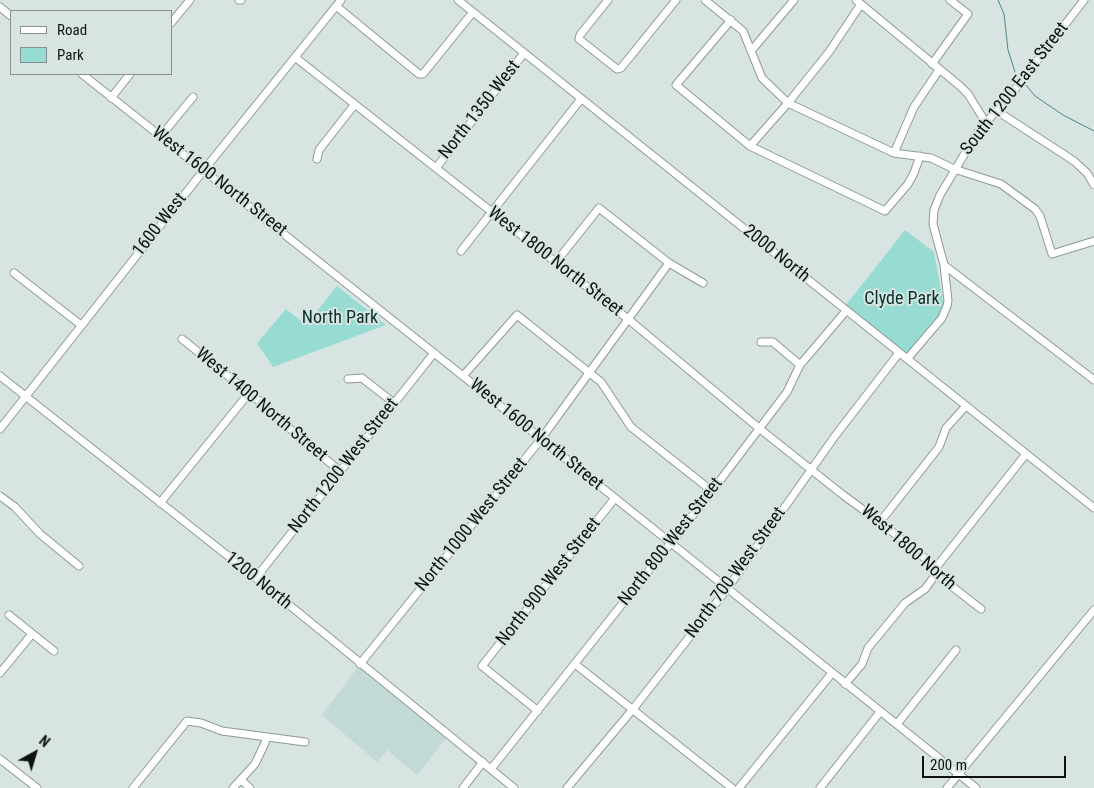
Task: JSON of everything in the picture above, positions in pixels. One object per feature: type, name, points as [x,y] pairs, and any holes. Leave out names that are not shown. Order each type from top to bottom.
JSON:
[{"type":"street","points":[[172,22],[190,0]]},
{"type":"street","name":"2000 North","points":[[458,0],[1094,508]]},
{"type":"street","points":[[608,0],[580,35],[579,39],[617,69],[621,68],[676,0]]},
{"type":"street","points":[[705,0],[714,3],[743,31],[762,78],[788,104],[894,153],[931,158],[954,170],[1001,184],[1035,210],[1043,223],[1052,254],[1094,241]]},
{"type":"street","points":[[751,51],[794,0]]},
{"type":"street","name":"South 1200 East Street","points":[[907,360],[940,320],[945,312],[948,301],[944,265],[934,231],[933,218],[937,202],[976,132],[997,111],[1084,0]]},
{"type":"street","points":[[750,146],[788,104],[829,52],[859,2],[968,94],[986,123]]},
{"type":"street","points":[[932,64],[968,14],[951,2]]},
{"type":"street","points":[[339,3],[419,74],[424,74],[472,12]]},
{"type":"street","name":"1600 West","points":[[0,429],[204,170],[339,3]]},
{"type":"street","points":[[0,7],[10,15]]},
{"type":"street","points":[[731,20],[676,85],[750,146],[885,211],[908,184],[920,156]]},
{"type":"street","name":"North 1350 West","points":[[436,168],[524,53]]},
{"type":"street","name":"West 1800 North Street","points":[[296,58],[628,319],[811,470]]},
{"type":"street","points":[[894,153],[914,107],[940,70]]},
{"type":"street","name":"West 1600 North Street","points":[[83,75],[463,376],[976,788]]},
{"type":"street","points":[[111,98],[129,75]]},
{"type":"street","points":[[160,136],[193,97]]},
{"type":"street","points":[[461,250],[581,99]]},
{"type":"street","points":[[317,159],[318,150],[355,104]]},
{"type":"street","points":[[997,111],[1074,161],[1087,173],[1094,185]]},
{"type":"street","points":[[556,262],[599,208],[669,263],[703,283]]},
{"type":"street","name":"North 1000 West Street","points":[[360,664],[541,439],[669,263]]},
{"type":"street","points":[[944,265],[1094,380]]},
{"type":"street","points":[[14,273],[81,325]]},
{"type":"street","name":"North 800 West Street","points":[[491,769],[712,491],[787,392],[800,365],[846,311]]},
{"type":"street","points":[[463,376],[518,315],[601,382],[631,427],[712,491]]},
{"type":"street","name":"West 1400 North Street","points":[[182,339],[249,392],[340,471]]},
{"type":"street","points":[[761,342],[773,342],[800,365]]},
{"type":"street","name":"North 1200 West Street","points":[[261,582],[262,570],[434,353]]},
{"type":"street","name":"North 700 West Street","points":[[567,788],[727,589],[835,436],[899,353]]},
{"type":"street","name":"1200 North","points":[[0,376],[261,582],[514,788]]},
{"type":"street","points":[[348,378],[362,378],[394,403]]},
{"type":"street","points":[[160,503],[249,392]]},
{"type":"street","points":[[880,522],[939,447],[946,428],[966,406]]},
{"type":"street","points":[[845,684],[862,664],[868,648],[905,603],[926,589],[935,572],[1026,454]]},
{"type":"street","name":"West 1800 North","points":[[811,470],[932,564],[935,572],[981,609]]},
{"type":"street","points":[[0,496],[14,507],[40,534],[79,566]]},
{"type":"street","name":"North 900 West Street","points":[[538,711],[482,666],[615,498]]},
{"type":"street","points":[[947,788],[1094,610]]},
{"type":"street","points":[[9,615],[54,652]]},
{"type":"street","points":[[0,673],[32,634]]},
{"type":"street","points":[[897,724],[956,650]]},
{"type":"street","points":[[575,664],[732,788]]},
{"type":"street","points":[[739,788],[832,673]]},
{"type":"street","points":[[820,788],[880,712]]},
{"type":"street","points":[[133,788],[187,721],[201,723],[222,731],[305,742]]},
{"type":"street","points":[[233,788],[255,764],[265,744],[266,737]]},
{"type":"street","points":[[0,759],[38,788]]},
{"type":"street","points":[[462,788],[482,762]]},
{"type":"street","points":[[241,780],[250,788]]},
{"type":"shaded area","points":[[360,664],[449,735],[417,775],[387,750],[377,762],[322,715]]},
{"type":"green space","name":"Clyde Park","points":[[905,230],[934,252],[944,307],[936,321],[906,355],[846,305]]},
{"type":"green space","name":"North Park","points":[[337,286],[386,325],[273,367],[257,343],[286,309],[306,325]]},
{"type":"waterway","points":[[998,0],[1004,14],[1008,50],[1015,72]]},
{"type":"waterway","points":[[1026,85],[1035,96],[1063,115],[1094,131]]}]
